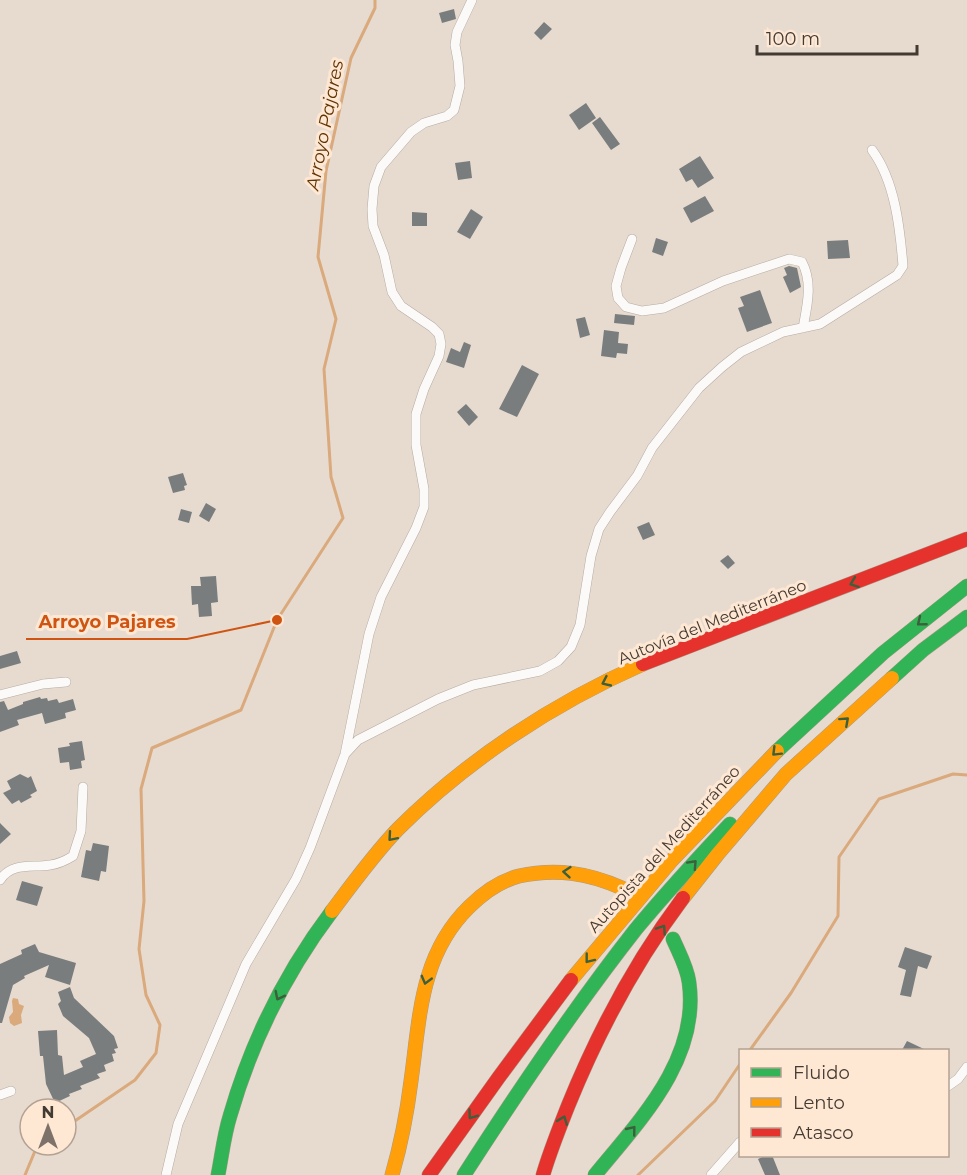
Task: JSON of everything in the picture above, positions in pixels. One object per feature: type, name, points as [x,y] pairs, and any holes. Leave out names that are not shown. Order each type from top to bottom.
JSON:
[{"type":"highway","name":"Autovía del Mediterráneo","points":[[218,1175],[229,1118],[246,1070],[278,999],[308,945],[352,883],[403,824],[482,757],[540,718],[597,686],[678,649],[967,539]]},
{"type":"highway","name":"Autopista del Mediterráneo","points":[[429,1175],[563,991],[622,917],[711,818],[802,727],[880,656],[967,586]]},
{"type":"highway","points":[[543,1175],[571,1098],[593,1048],[618,999],[677,906],[729,841],[769,799],[786,774],[923,650],[967,617]]},
{"type":"highway","name":"Autopista del Mediterráneo","points":[[464,1175],[552,1041],[626,943],[689,868],[760,792],[786,774]]},
{"type":"highway","points":[[392,1175],[408,1104],[418,1010],[437,948],[452,923],[467,906],[488,890],[510,879],[536,872],[560,870],[585,874],[622,888]]},
{"type":"highway","points":[[595,1175],[653,1104],[681,1051],[690,1007],[689,983],[673,939]]},
{"type":"highway","points":[[208,1175],[217,1137],[229,1118]]},
{"type":"street","points":[[166,1175],[178,1124],[246,964],[296,879],[310,848],[345,754],[369,634],[381,597],[416,528],[424,507],[424,489],[416,445],[416,414],[439,356],[441,344],[439,334],[401,306],[392,292],[384,255],[373,226],[374,186],[381,167],[411,132],[424,123],[447,116],[454,110],[460,86],[454,45],[471,0]]},
{"type":"street","points":[[345,754],[358,740],[438,699],[473,685],[540,671],[558,661],[572,647],[580,625],[591,556],[599,529],[637,476],[652,448],[699,388],[722,367],[761,341],[783,332],[820,324],[897,275],[903,266],[893,200],[880,161],[872,150]]},
{"type":"street","points":[[632,239],[616,286],[618,298],[626,307],[642,311],[664,308],[723,281],[789,259],[802,262],[807,273],[808,299],[803,328]]},
{"type":"street","points":[[0,695],[43,684],[66,682]]},
{"type":"street","points":[[0,880],[9,870],[16,867],[47,866],[61,863],[73,856],[81,831],[83,787]]},
{"type":"street","points":[[949,1085],[958,1079],[967,1067]]},
{"type":"street","points":[[0,1095],[10,1091]]},
{"type":"street","points":[[711,1175],[739,1144]]},
{"type":"shaded area","points":[[13,998],[18,999],[19,1004],[24,1006],[21,1015],[22,1023],[14,1026],[10,1023],[9,1017],[13,1012]]},
{"type":"building","points":[[454,9],[456,19],[442,23],[439,13]]},
{"type":"building","points":[[544,22],[552,29],[541,40],[534,33]]},
{"type":"building","points":[[586,103],[596,118],[579,130],[569,115]]},
{"type":"building","points":[[600,117],[620,144],[611,150],[592,123]]},
{"type":"building","points":[[700,156],[714,178],[698,188],[692,179],[686,182],[679,169]]},
{"type":"building","points":[[470,161],[472,178],[458,180],[455,163]]},
{"type":"building","points":[[705,196],[714,211],[691,223],[683,208]]},
{"type":"building","points":[[471,209],[483,217],[470,239],[457,232]]},
{"type":"building","points":[[412,212],[427,213],[427,226],[412,226]]},
{"type":"building","points":[[656,238],[668,242],[663,256],[652,252]]},
{"type":"building","points":[[848,240],[850,258],[828,259],[827,241]]},
{"type":"building","points":[[789,266],[797,268],[801,287],[790,293],[783,277],[787,275],[784,268]]},
{"type":"building","points":[[760,290],[772,323],[747,332],[738,308],[744,306],[740,297]]},
{"type":"building","points":[[615,314],[635,316],[634,325],[614,323]]},
{"type":"building","points":[[585,317],[590,335],[580,338],[576,319]]},
{"type":"building","points":[[604,330],[619,332],[618,343],[628,344],[627,354],[617,353],[616,358],[601,356]]},
{"type":"building","points":[[464,342],[471,345],[464,368],[446,362],[451,348],[460,352]]},
{"type":"building","points":[[522,365],[539,374],[517,417],[499,409]]},
{"type":"building","points":[[466,404],[478,417],[469,426],[457,412]]},
{"type":"building","points":[[183,473],[187,485],[184,486],[185,490],[173,493],[168,477]]},
{"type":"building","points":[[206,503],[216,509],[209,522],[199,516]]},
{"type":"building","points":[[181,509],[192,512],[189,523],[178,520]]},
{"type":"building","points":[[649,522],[655,535],[643,540],[637,527]]},
{"type":"building","points":[[728,555],[735,563],[728,569],[720,561]]},
{"type":"building","points":[[216,576],[218,602],[211,603],[212,616],[199,617],[198,604],[192,605],[191,586],[201,586],[200,577]]},
{"type":"building","points":[[17,651],[21,663],[0,669],[0,656]]},
{"type":"building","points":[[40,697],[41,699],[47,698],[48,701],[57,699],[59,703],[73,699],[76,710],[65,713],[66,718],[45,724],[42,713],[17,720],[19,725],[0,732],[0,702],[4,701],[8,710]]},
{"type":"building","points":[[82,741],[85,760],[81,761],[82,768],[70,770],[69,762],[60,763],[58,748]]},
{"type":"building","points":[[20,774],[28,778],[31,776],[37,791],[21,803],[19,800],[12,804],[3,793],[11,789],[7,781]]},
{"type":"building","points":[[0,823],[11,834],[0,844]]},
{"type":"building","points":[[93,843],[109,846],[106,872],[101,871],[99,881],[81,877],[86,850],[91,851]]},
{"type":"building","points":[[22,881],[43,887],[37,906],[16,900]]},
{"type":"building","points":[[35,944],[39,952],[76,963],[70,985],[45,977],[49,965],[24,976],[25,978],[13,985],[2,1023],[0,1023],[0,964],[22,954],[21,950]]},
{"type":"building","points":[[905,947],[932,956],[927,969],[918,966],[911,997],[900,995],[906,970],[898,967]]},
{"type":"building","points":[[70,987],[74,998],[114,1036],[118,1048],[114,1049],[116,1053],[112,1054],[114,1061],[104,1065],[106,1071],[97,1074],[100,1078],[80,1086],[82,1089],[69,1094],[68,1097],[52,1097],[46,1084],[38,1031],[57,1030],[58,1055],[62,1056],[64,1075],[83,1067],[80,1061],[96,1054],[89,1038],[63,1016],[58,1004],[61,1001],[58,992]]},
{"type":"building","points":[[907,1041],[924,1049],[903,1049]]},
{"type":"building","points":[[773,1157],[780,1175],[765,1175],[758,1159]]},
{"type":"waterway","name":"Arroyo Pajares","points":[[78,1119],[135,1080],[156,1053],[160,1025],[146,995],[139,949],[144,901],[141,789],[152,748],[241,710],[277,620],[343,518],[331,477],[324,369],[336,319],[318,257],[326,171],[351,58],[375,8],[375,0]]},
{"type":"waterway","points":[[751,1049],[791,993],[838,916],[839,857],[879,799],[953,774],[967,775]]},
{"type":"waterway","points":[[638,1175],[715,1101],[739,1065]]},
{"type":"waterway","name":"Arroyo Pajares","points":[[25,1175],[32,1157]]},
{"type":"traffic: fast","points":[[777,751],[883,653],[967,586]]},
{"type":"traffic: fast","points":[[892,678],[923,650],[967,617]]},
{"type":"traffic: fast","points":[[464,1175],[547,1050],[613,959],[659,902],[730,824]]},
{"type":"traffic: fast","points":[[218,1175],[230,1116],[259,1035],[285,983],[332,911]]},
{"type":"traffic: fast","points":[[595,1175],[663,1087],[676,1062],[685,1037],[690,1010],[689,982],[685,965],[673,939]]},
{"type":"traffic: slow","points":[[332,911],[398,829],[453,780],[513,735],[545,715],[610,679],[643,664]]},
{"type":"traffic: slow","points":[[683,898],[786,774],[892,678]]},
{"type":"traffic: slow","points":[[571,980],[672,860],[777,751]]},
{"type":"traffic: slow","points":[[392,1175],[406,1117],[425,988],[431,966],[453,926],[486,892],[519,876],[546,872],[572,873],[622,888]]},
{"type":"traffic: jam","points":[[643,664],[967,539]]},
{"type":"traffic: jam","points":[[543,1175],[568,1106],[605,1025],[633,972],[683,898]]},
{"type":"traffic: jam","points":[[429,1175],[571,980]]},
{"type":"place","name":"Arroyo Pajares","points":[[277,620]]}]
